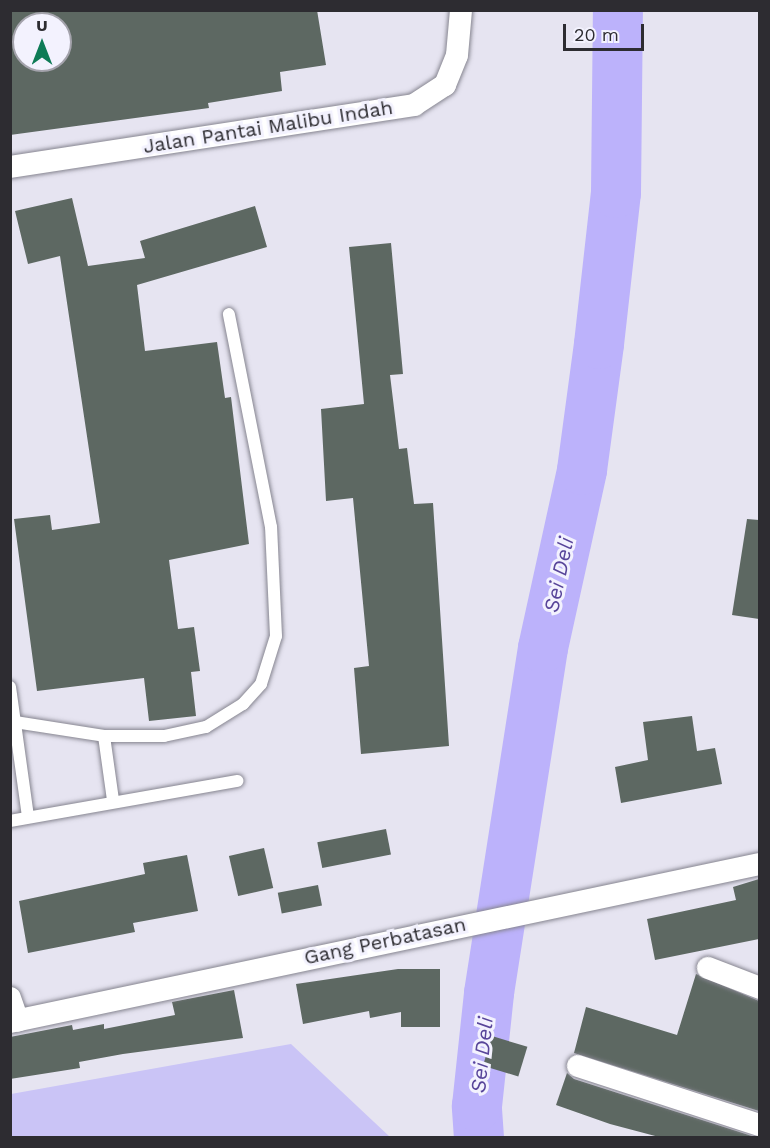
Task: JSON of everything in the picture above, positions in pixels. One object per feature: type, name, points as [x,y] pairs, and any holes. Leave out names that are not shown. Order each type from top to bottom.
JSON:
[{"type":"street","name":"Jalan Pantai Malibu Indah","points":[[10,167],[414,105],[445,85],[456,54],[461,10]]},
{"type":"street","name":"Gang Perbatasan","points":[[14,1022],[419,933],[759,864]]},
{"type":"street","points":[[708,968],[759,988]]},
{"type":"street","points":[[10,998],[14,1022]]},
{"type":"street","points":[[578,1066],[759,1125]]},
{"type":"lane","points":[[15,723],[104,735],[164,735],[206,727],[226,716],[261,684],[276,636],[271,527],[229,314]]},
{"type":"lane","points":[[10,687],[28,817]]},
{"type":"lane","points":[[104,735],[113,800]]},
{"type":"lane","points":[[10,821],[113,800],[238,781]]},
{"type":"shaded area","points":[[291,1044],[390,1137],[11,1137],[11,1094]]},
{"type":"building","points":[[10,10],[317,10],[326,65],[280,72],[282,91],[208,103],[209,108],[10,135]]},
{"type":"building","points":[[72,198],[88,266],[145,258],[140,241],[255,206],[267,247],[137,285],[145,351],[217,342],[225,398],[231,397],[249,544],[169,560],[178,629],[194,627],[200,671],[191,672],[196,716],[149,721],[144,678],[37,691],[14,519],[50,515],[52,530],[100,523],[60,256],[28,264],[15,211]]},
{"type":"building","points":[[391,243],[403,374],[390,375],[399,449],[407,448],[414,504],[433,503],[449,746],[361,754],[354,668],[369,666],[353,498],[326,501],[321,409],[364,404],[349,247]]},
{"type":"building","points":[[747,519],[759,520],[759,619],[732,615]]},
{"type":"building","points":[[692,716],[697,751],[715,748],[722,784],[621,803],[615,767],[648,760],[643,722]]},
{"type":"building","points":[[386,829],[391,855],[322,868],[317,842]]},
{"type":"building","points":[[264,848],[273,888],[238,896],[229,856]]},
{"type":"building","points":[[187,855],[198,911],[133,923],[135,932],[28,953],[19,901],[145,874],[143,863]]},
{"type":"building","points":[[759,879],[759,939],[655,960],[647,919],[736,900],[733,887]]},
{"type":"building","points":[[318,885],[322,906],[282,913],[278,893]]},
{"type":"building","points":[[398,969],[440,969],[440,1027],[401,1027],[401,1012],[370,1018],[369,1011],[303,1024],[296,984]]},
{"type":"building","points":[[696,974],[759,1001],[759,1111],[574,1053],[586,1007],[677,1035]]},
{"type":"building","points":[[234,990],[243,1038],[123,1054],[79,1062],[80,1068],[10,1079],[10,1037],[72,1025],[73,1030],[104,1024],[104,1029],[175,1015],[172,1002]]},
{"type":"building","points":[[492,1036],[527,1047],[518,1076],[483,1066]]},
{"type":"building","points":[[567,1073],[574,1079],[755,1137],[659,1137],[610,1124],[556,1105]]},
{"type":"waterway","name":"Sei Deli","points":[[479,1138],[477,1106],[489,993],[543,648],[582,470],[599,344],[616,193],[618,10]]}]
